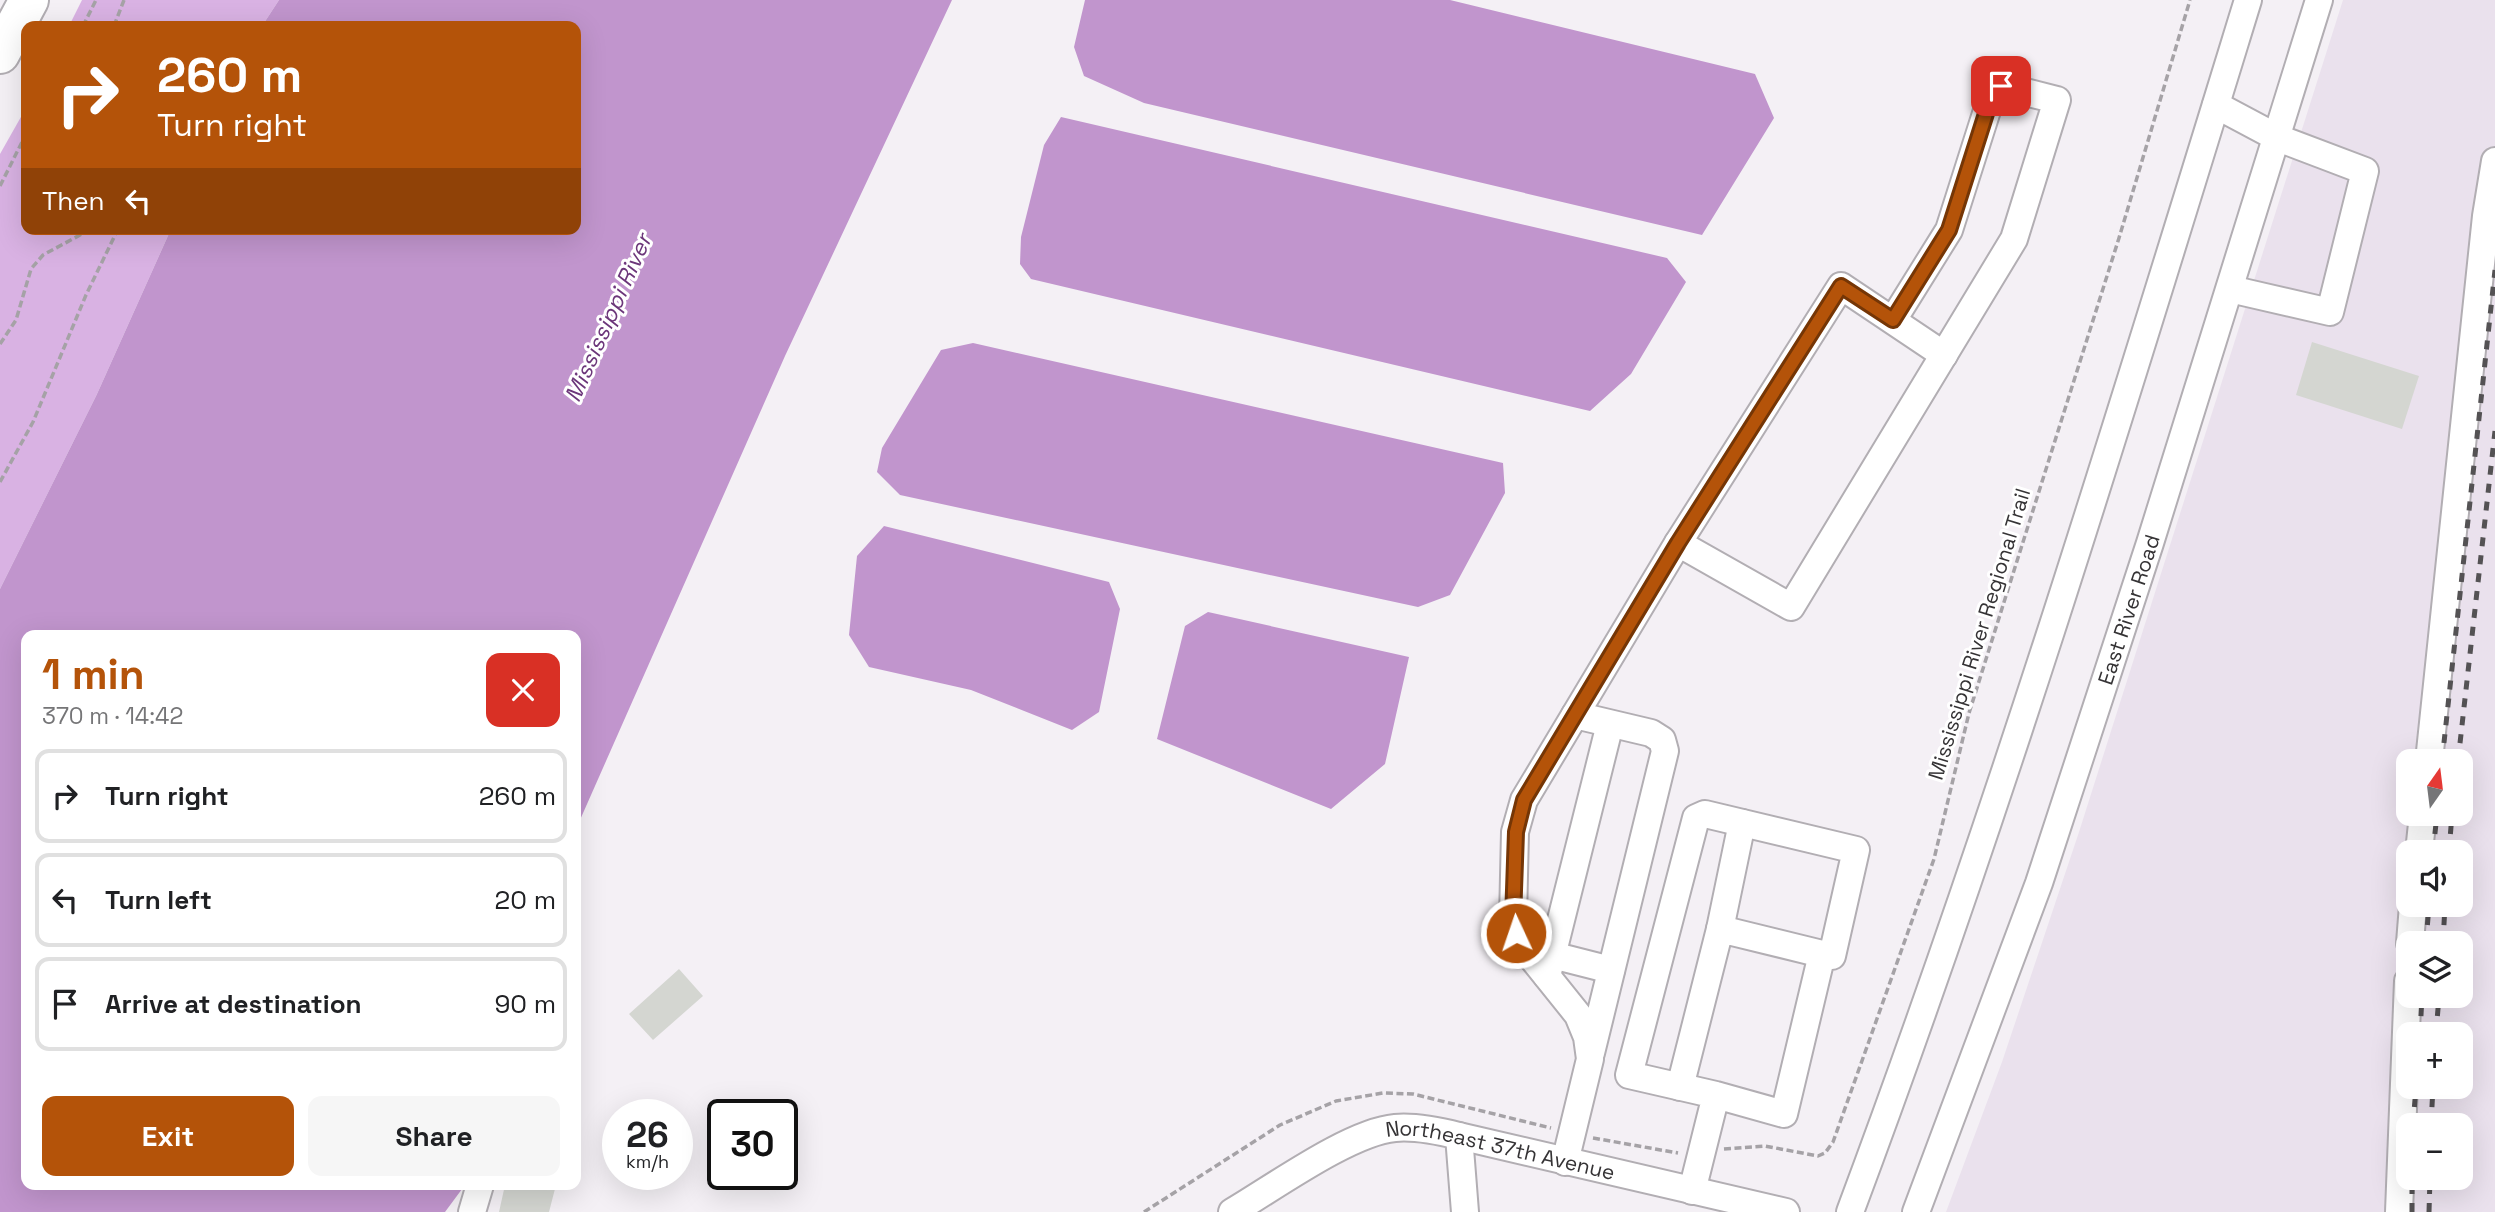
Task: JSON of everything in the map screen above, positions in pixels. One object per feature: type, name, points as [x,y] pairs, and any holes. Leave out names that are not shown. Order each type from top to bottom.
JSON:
[{"type":"highway","points":[[0,54],[29,0]]},
{"type":"street","points":[[1850,1212],[1973,865],[2070,578],[2248,0]]},
{"type":"street","name":"East River Road","points":[[1919,1203],[2039,883],[2278,138],[2319,0]]},
{"type":"street","points":[[1678,543],[1791,607],[2014,239],[2057,100],[2001,86],[1990,101],[1949,230],[1893,320]]},
{"type":"street","points":[[2216,105],[2278,138],[2365,171],[2330,312],[2230,289]]},
{"type":"street","points":[[2430,749],[2486,216],[2495,161]]},
{"type":"street","points":[[1590,1059],[1587,1037],[1578,1015],[1549,965],[1516,933],[1513,919],[1516,832],[1524,800],[1678,543],[1841,286],[1944,355]]},
{"type":"street","points":[[1566,1162],[1665,751],[1662,740],[1651,733],[1575,715]]},
{"type":"street","points":[[1549,965],[1610,723]]},
{"type":"street","points":[[1720,929],[1832,956],[1856,850],[1705,814],[1696,818],[1629,1075],[1784,1114],[1822,954]]},
{"type":"street","points":[[1680,1087],[1720,929],[1742,823]]},
{"type":"street","points":[[1549,965],[1611,970]]},
{"type":"street","points":[[2399,1212],[2407,1008]]},
{"type":"street","points":[[1692,1191],[1716,1095]]},
{"type":"street","name":"Northeast 37th Avenue","points":[[1232,1212],[1366,1135],[1394,1128],[1428,1129],[1786,1212]]},
{"type":"street","points":[[1460,1136],[1465,1212]]},
{"type":"street","points":[[472,1212],[479,1190]]},
{"type":"path","points":[[86,21],[96,0]]},
{"type":"path","points":[[116,21],[124,0]]},
{"type":"path","name":"Mississippi River Regional Trail","points":[[1702,1153],[1754,1145],[1818,1156],[1825,1153],[1833,1142],[1934,859],[1969,713],[2115,251],[2190,0]]},
{"type":"path","points":[[0,186],[21,144]]},
{"type":"path","points":[[0,344],[16,320],[31,269],[43,255],[80,235]]},
{"type":"path","points":[[0,482],[33,422],[86,295],[115,235]]},
{"type":"shaded area","points":[[82,0],[279,0],[265,21],[72,21]]},
{"type":"shaded area","points":[[2343,0],[2495,0],[2495,1212],[1946,1212],[2002,1062],[2079,832]]},
{"type":"shaded area","points":[[21,117],[21,235],[168,235],[97,394],[0,589],[0,154]]},
{"type":"water","name":"Mississippi River","points":[[279,0],[952,0],[785,356],[581,818],[581,630],[21,630],[21,1190],[461,1190],[445,1212],[0,1212],[0,589],[97,394],[168,235],[581,235],[581,21],[265,21]]},
{"type":"water","points":[[1085,0],[1450,0],[1755,74],[1774,118],[1702,235],[1144,103],[1084,76],[1074,47]]},
{"type":"water","points":[[1061,117],[1667,258],[1686,282],[1631,374],[1590,411],[1031,279],[1020,264],[1021,237],[1044,145]]},
{"type":"water","points":[[973,343],[1503,463],[1505,493],[1450,595],[1418,607],[900,495],[877,472],[882,448],[941,350]]},
{"type":"water","points":[[884,526],[1109,582],[1120,609],[1099,712],[1072,730],[971,690],[869,667],[849,635],[857,556]]},
{"type":"water","points":[[1208,612],[1409,657],[1385,764],[1331,809],[1157,739],[1185,626]]},
{"type":"building","points":[[2312,342],[2419,376],[2402,429],[2296,395]]},
{"type":"building","points":[[679,969],[703,996],[653,1040],[629,1014]]},
{"type":"building","points":[[504,1190],[555,1190],[549,1212],[499,1212]]},
{"type":"railway","points":[[2443,749],[2495,270]]},
{"type":"railway","points":[[2459,749],[2495,431]]},
{"type":"railway","points":[[2434,840],[2436,826]]},
{"type":"railway","points":[[2450,840],[2451,826]]},
{"type":"railway","points":[[2427,931],[2428,917]]},
{"type":"railway","points":[[2444,917],[2444,931]]},
{"type":"railway","points":[[2421,1008],[2421,1022]]},
{"type":"railway","points":[[2437,1022],[2438,1008]]},
{"type":"railway","points":[[2414,1113],[2415,1099]]},
{"type":"railway","points":[[2432,1099],[2432,1113]]},
{"type":"railway","points":[[2412,1190],[2412,1212]]},
{"type":"railway","points":[[2429,1212],[2430,1190]]},
{"type":"route","points":[[1516,933],[1513,919],[1516,832],[1518,815],[1524,800],[1678,543],[1841,286],[1893,320],[1949,230],[1990,101],[2001,86]]}]
